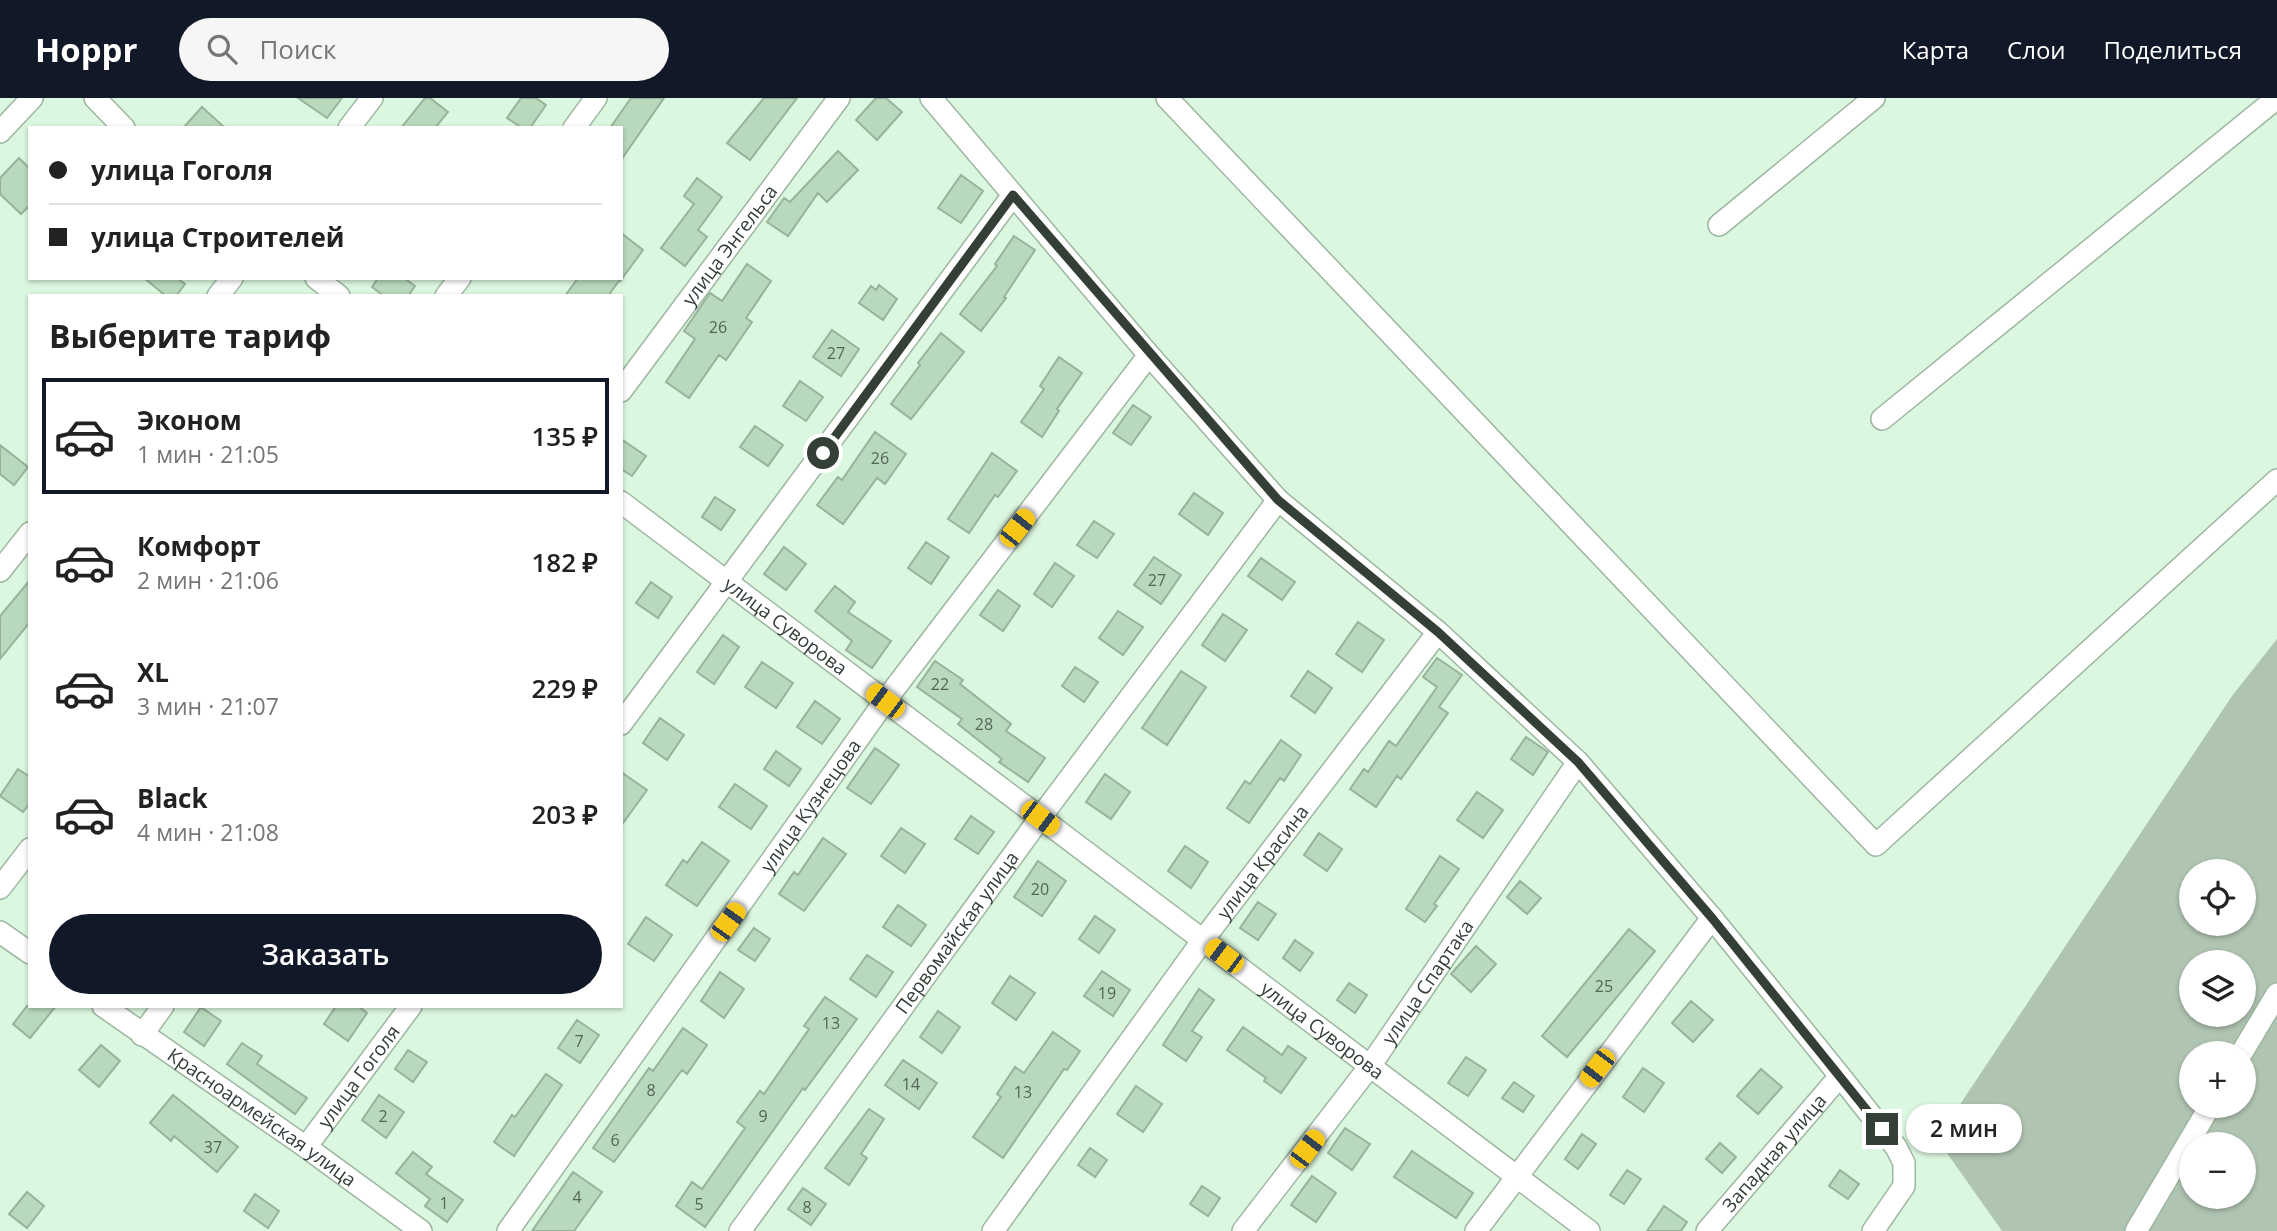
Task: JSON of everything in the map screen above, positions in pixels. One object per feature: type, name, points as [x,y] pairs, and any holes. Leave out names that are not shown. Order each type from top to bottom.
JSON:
[{"type":"street","points":[[0,132],[32,98]]},
{"type":"street","points":[[94,98],[122,126]]},
{"type":"street","points":[[351,126],[372,98]]},
{"type":"street","points":[[575,126],[596,98]]},
{"type":"street","name":"улица Энгельса","points":[[623,388],[839,98]]},
{"type":"street","points":[[931,98],[1149,355],[1278,500],[1438,632],[1578,762],[1712,918],[1896,1147],[1904,1163],[1904,1186],[1873,1231]]},
{"type":"street","points":[[1167,98],[1876,845],[2277,480]]},
{"type":"street","points":[[1719,225],[1874,98]]},
{"type":"street","points":[[1882,419],[2277,98]]},
{"type":"street","points":[[623,721],[1013,195]]},
{"type":"street","points":[[220,294],[230,280]]},
{"type":"street","points":[[319,280],[336,294]]},
{"type":"street","points":[[448,294],[458,280]]},
{"type":"street","name":"улица Кузнецова","points":[[508,1231],[885,701],[1149,355]]},
{"type":"street","name":"Первомайская улица","points":[[740,1231],[1040,818],[1278,500]]},
{"type":"street","name":"улица Суворова","points":[[623,504],[1588,1231]]},
{"type":"street","points":[[0,570],[28,535]]},
{"type":"street","name":"улица Красина","points":[[993,1231],[1203,940],[1438,632]]},
{"type":"street","name":"улица Спартака","points":[[1243,1231],[1370,1066],[1578,762]]},
{"type":"street","points":[[0,888],[28,852]]},
{"type":"street","points":[[1476,1231],[1712,918]]},
{"type":"street","points":[[0,932],[28,952]]},
{"type":"street","points":[[2249,1041],[2277,994]]},
{"type":"street","name":"Красноармейская улица","points":[[106,1008],[306,1147],[421,1231]]},
{"type":"street","points":[[142,1035],[162,1008]]},
{"type":"street","name":"улица Гоголя","points":[[306,1147],[410,1008]]},
{"type":"street","name":"Западная улица","points":[[1707,1231],[1840,1076]]},
{"type":"street","points":[[2136,1231],[2203,1118]]},
{"type":"green space","points":[[2277,639],[2277,1231],[2002,1231],[1937,1139],[2232,696]]},
{"type":"building","points":[[298,98],[342,98],[327,118]]},
{"type":"building","points":[[425,98],[430,98],[448,112],[437,126],[403,126]]},
{"type":"building","points":[[521,98],[536,98],[546,105],[531,126],[519,126],[507,118]]},
{"type":"building","points":[[631,98],[664,98],[623,157],[623,126],[611,126]]},
{"type":"building","points":[[764,98],[797,98],[750,160],[727,143]]},
{"type":"building","points":[[876,98],[886,98],[902,112],[877,140],[856,120]]},
{"type":"building","points":[[202,107],[223,126],[185,126]]},
{"type":"building","points":[[838,151],[858,170],[827,202],[818,193],[788,236],[767,222],[784,198],[790,202]]},
{"type":"building","points":[[19,158],[28,167],[28,207],[21,214],[0,194],[0,178]]},
{"type":"building","points":[[961,175],[983,191],[961,223],[938,208]]},
{"type":"building","points":[[697,178],[722,197],[698,230],[707,237],[685,266],[661,248],[694,204],[684,196]]},
{"type":"building","points":[[623,235],[643,250],[623,277]]},
{"type":"building","points":[[1014,236],[1035,250],[1004,297],[1006,298],[981,331],[960,314],[997,266],[995,264]]},
{"type":"building","points":[[747,264],[771,281],[746,318],[752,322],[726,360],[719,355],[689,398],[666,382],[695,339],[684,331],[710,293],[722,301]]},
{"type":"building","points":[[146,280],[180,280],[185,284],[178,294],[164,294]]},
{"type":"building","points":[[377,280],[407,280],[415,286],[409,294],[381,294],[372,287]]},
{"type":"building","points":[[577,280],[620,280],[609,294],[566,294]]},
{"type":"building","points":[[879,285],[897,299],[883,320],[859,303],[871,286],[876,290]]},
{"type":"building","points":[[832,330],[859,349],[841,376],[813,357]]},
{"type":"building","points":[[941,333],[964,352],[911,419],[891,404]]},
{"type":"building","points":[[1059,357],[1082,373],[1057,409],[1059,411],[1042,437],[1021,422],[1044,389],[1040,386]]},
{"type":"building","points":[[800,381],[823,397],[806,421],[783,406]]},
{"type":"building","points":[[1133,405],[1151,417],[1131,445],[1113,433]]},
{"type":"building","points":[[755,426],[783,445],[768,466],[740,447]]},
{"type":"building","points":[[875,432],[906,454],[885,484],[877,478],[843,524],[817,505],[838,477],[842,480]]},
{"type":"building","points":[[623,440],[646,456],[632,476],[623,470]]},
{"type":"building","points":[[0,445],[28,467],[14,485],[0,474]]},
{"type":"building","points":[[992,453],[1017,471],[998,497],[995,495],[969,533],[948,519]]},
{"type":"building","points":[[1194,493],[1223,513],[1208,535],[1179,514]]},
{"type":"building","points":[[715,497],[735,510],[721,530],[702,517]]},
{"type":"building","points":[[1094,521],[1114,534],[1097,558],[1077,545]]},
{"type":"building","points":[[926,542],[949,557],[931,584],[908,568]]},
{"type":"building","points":[[784,547],[806,564],[786,590],[764,574]]},
{"type":"building","points":[[1154,557],[1181,575],[1161,604],[1134,585]]},
{"type":"building","points":[[1261,558],[1295,582],[1282,600],[1248,576]]},
{"type":"building","points":[[1055,563],[1074,576],[1052,607],[1034,594]]},
{"type":"building","points":[[28,582],[28,624],[0,659],[0,616]]},
{"type":"building","points":[[651,582],[672,597],[658,618],[636,603]]},
{"type":"building","points":[[835,586],[855,602],[848,612],[891,641],[872,668],[846,650],[852,641],[815,611]]},
{"type":"building","points":[[998,590],[1020,606],[1003,631],[980,615]]},
{"type":"building","points":[[1118,611],[1143,627],[1123,655],[1099,638]]},
{"type":"building","points":[[1223,614],[1247,630],[1225,661],[1202,645]]},
{"type":"building","points":[[1358,622],[1384,640],[1362,672],[1336,654]]},
{"type":"building","points":[[723,635],[739,647],[714,684],[697,672]]},
{"type":"building","points":[[1437,658],[1462,675],[1439,707],[1448,713],[1401,779],[1397,776],[1376,807],[1350,789],[1364,769],[1368,772],[1389,741],[1396,746],[1437,687],[1423,677]]},
{"type":"building","points":[[935,661],[963,680],[960,684],[1011,724],[1006,731],[1045,758],[1028,782],[999,762],[1002,759],[958,724],[962,719],[917,687]]},
{"type":"building","points":[[762,662],[793,683],[776,708],[745,687]]},
{"type":"building","points":[[1075,667],[1098,682],[1084,702],[1062,686]]},
{"type":"building","points":[[1181,671],[1206,687],[1167,745],[1142,728]]},
{"type":"building","points":[[1308,671],[1332,688],[1315,713],[1291,696]]},
{"type":"building","points":[[815,701],[840,719],[822,744],[797,727]]},
{"type":"building","points":[[660,718],[684,735],[667,760],[643,743]]},
{"type":"building","points":[[1526,737],[1548,752],[1533,775],[1511,759]]},
{"type":"building","points":[[1281,740],[1301,755],[1284,781],[1280,778],[1249,823],[1227,808],[1245,781],[1250,784]]},
{"type":"building","points":[[875,748],[899,765],[871,804],[847,788]]},
{"type":"building","points":[[776,751],[801,769],[789,786],[764,769]]},
{"type":"building","points":[[18,769],[28,776],[28,806],[23,812],[0,796]]},
{"type":"building","points":[[623,773],[647,790],[623,823]]},
{"type":"building","points":[[1105,774],[1130,792],[1111,819],[1086,802]]},
{"type":"building","points":[[735,784],[767,806],[751,829],[719,807]]},
{"type":"building","points":[[1477,792],[1503,810],[1483,838],[1457,820]]},
{"type":"building","points":[[971,816],[994,832],[978,854],[955,839]]},
{"type":"building","points":[[901,828],[925,844],[905,873],[881,856]]},
{"type":"building","points":[[1319,833],[1342,849],[1327,871],[1304,855]]},
{"type":"building","points":[[823,838],[846,854],[804,911],[779,894],[794,872],[798,875]]},
{"type":"building","points":[[702,842],[729,861],[697,906],[666,885],[683,860],[687,863]]},
{"type":"building","points":[[1185,846],[1208,862],[1191,888],[1168,871]]},
{"type":"building","points":[[1440,856],[1459,869],[1434,904],[1437,906],[1425,922],[1406,909]]},
{"type":"building","points":[[1038,861],[1066,881],[1042,916],[1014,897]]},
{"type":"building","points":[[1520,881],[1541,898],[1527,914],[1507,897]]},
{"type":"building","points":[[1258,902],[1276,914],[1258,940],[1240,928]]},
{"type":"building","points":[[898,905],[926,925],[911,946],[883,927]]},
{"type":"building","points":[[1095,916],[1115,930],[1099,953],[1079,939]]},
{"type":"building","points":[[646,917],[672,935],[654,961],[628,944]]},
{"type":"building","points":[[754,928],[770,939],[755,961],[738,950]]},
{"type":"building","points":[[1629,929],[1655,951],[1567,1057],[1542,1036]]},
{"type":"building","points":[[1295,940],[1313,953],[1300,971],[1283,958]]},
{"type":"building","points":[[1476,946],[1496,964],[1471,992],[1451,974]]},
{"type":"building","points":[[867,955],[893,972],[876,997],[850,979]]},
{"type":"building","points":[[1102,971],[1130,990],[1113,1016],[1084,996]]},
{"type":"building","points":[[720,972],[744,989],[724,1018],[701,1001]]},
{"type":"building","points":[[1010,976],[1035,993],[1016,1020],[992,1003]]},
{"type":"building","points":[[1349,983],[1367,995],[1355,1013],[1337,1000]]},
{"type":"building","points":[[1199,989],[1214,1000],[1192,1031],[1202,1037],[1186,1061],[1163,1045]]},
{"type":"building","points":[[825,997],[857,1019],[805,1090],[803,1088],[705,1227],[676,1206],[692,1182],[702,1189],[745,1128],[737,1122],[760,1091],[764,1094],[809,1029],[804,1026]]},
{"type":"building","points":[[1691,1001],[1713,1020],[1693,1042],[1672,1023]]},
{"type":"building","points":[[27,1006],[54,1008],[30,1038],[13,1024]]},
{"type":"building","points":[[200,1008],[221,1021],[204,1046],[184,1032]]},
{"type":"building","points":[[335,1008],[361,1008],[367,1013],[348,1041],[324,1024]]},
{"type":"building","points":[[938,1011],[960,1027],[942,1053],[920,1037]]},
{"type":"building","points":[[577,1020],[599,1035],[580,1063],[558,1048]]},
{"type":"building","points":[[1243,1027],[1282,1055],[1288,1046],[1306,1058],[1281,1093],[1264,1081],[1266,1078],[1227,1050]]},
{"type":"building","points":[[683,1028],[707,1045],[687,1074],[682,1070],[614,1162],[593,1148],[649,1068],[653,1071]]},
{"type":"building","points":[[1053,1032],[1080,1051],[1067,1070],[1064,1069],[1003,1158],[973,1137],[1001,1097],[997,1094],[1015,1067],[1024,1073]]},
{"type":"building","points":[[242,1043],[262,1056],[257,1064],[307,1098],[295,1114],[227,1064]]},
{"type":"building","points":[[101,1045],[120,1061],[99,1087],[79,1070]]},
{"type":"building","points":[[408,1050],[427,1062],[413,1082],[395,1069]]},
{"type":"building","points":[[1466,1057],[1486,1070],[1468,1096],[1448,1083]]},
{"type":"building","points":[[903,1060],[937,1083],[919,1109],[885,1085]]},
{"type":"building","points":[[1643,1068],[1664,1083],[1644,1112],[1623,1097]]},
{"type":"building","points":[[1761,1069],[1782,1087],[1758,1114],[1737,1096]]},
{"type":"building","points":[[546,1074],[562,1085],[514,1156],[494,1142],[512,1115],[515,1117]]},
{"type":"building","points":[[1514,1082],[1534,1096],[1523,1112],[1502,1098]]},
{"type":"building","points":[[1136,1086],[1162,1104],[1143,1132],[1117,1114]]},
{"type":"building","points":[[173,1095],[238,1147],[217,1172],[174,1136],[171,1141],[150,1123]]},
{"type":"building","points":[[379,1095],[404,1112],[386,1138],[362,1120]]},
{"type":"building","points":[[869,1109],[884,1119],[861,1154],[867,1158],[849,1185],[825,1168]]},
{"type":"building","points":[[1345,1128],[1370,1144],[1352,1170],[1328,1153]]},
{"type":"building","points":[[1582,1134],[1596,1144],[1578,1169],[1565,1159]]},
{"type":"building","points":[[1720,1143],[1736,1157],[1722,1173],[1706,1159]]},
{"type":"building","points":[[1090,1148],[1107,1160],[1095,1177],[1078,1165]]},
{"type":"building","points":[[1412,1151],[1473,1193],[1456,1218],[1394,1177]]},
{"type":"building","points":[[413,1152],[432,1167],[426,1174],[463,1200],[447,1222],[425,1206],[430,1199],[396,1173]]},
{"type":"building","points":[[1627,1170],[1641,1179],[1624,1204],[1610,1195]]},
{"type":"building","points":[[1840,1170],[1859,1184],[1848,1199],[1829,1186]]},
{"type":"building","points":[[573,1172],[602,1192],[574,1231],[532,1231]]},
{"type":"building","points":[[1312,1176],[1336,1193],[1316,1222],[1291,1205]]},
{"type":"building","points":[[1202,1186],[1220,1198],[1208,1216],[1190,1204]]},
{"type":"building","points":[[803,1188],[826,1204],[811,1225],[788,1209]]},
{"type":"building","points":[[27,1192],[44,1206],[27,1228],[9,1214]]},
{"type":"building","points":[[255,1194],[279,1211],[268,1228],[244,1211]]},
{"type":"building","points":[[1664,1206],[1687,1222],[1681,1231],[1647,1231]]},
{"type":"route","points":[[823,453],[1013,195],[1149,355],[1278,500],[1438,632],[1578,762],[1712,918],[1882,1129]]}]
